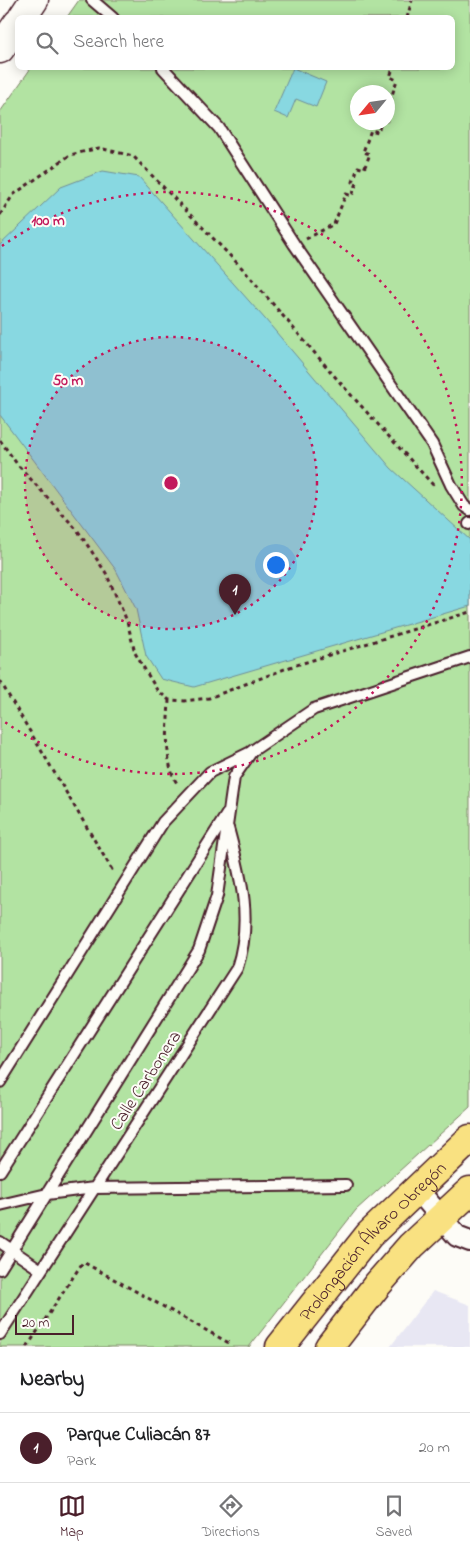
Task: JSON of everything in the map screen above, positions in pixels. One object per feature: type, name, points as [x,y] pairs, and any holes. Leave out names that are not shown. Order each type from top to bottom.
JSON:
[{"type":"main road","name":"Prolongación Álvaro Obregón","points":[[280,1347],[369,1235],[470,1139]]},
{"type":"main road","name":"Prolongación Álvaro Obregón","points":[[329,1347],[377,1285],[411,1246],[470,1191]]},
{"type":"street","points":[[24,15],[34,0]]},
{"type":"street","points":[[0,49],[15,27]]},
{"type":"street","points":[[417,1189],[457,1236],[470,1241]]},
{"type":"lane","points":[[92,0],[110,15]]},
{"type":"lane","points":[[165,70],[220,128],[294,244],[432,444],[451,485],[464,506],[470,510]]},
{"type":"lane","points":[[0,1082],[163,822],[210,772],[252,751],[314,709],[470,657]]},
{"type":"lane","points":[[0,1269],[200,950],[217,896],[234,777],[252,751]]},
{"type":"lane","points":[[0,1171],[229,811]]},
{"type":"lane","name":"Calle Carbonera","points":[[0,1334],[237,968],[244,945],[246,918],[239,867],[227,824]]},
{"type":"lane","points":[[0,1205],[47,1194],[94,1188],[346,1185]]},
{"type":"lane","points":[[0,1242],[41,1270]]},
{"type":"path","points":[[408,15],[414,0]]},
{"type":"path","points":[[392,70],[390,77],[397,80],[395,86]]},
{"type":"path","points":[[294,244],[334,224],[346,194],[352,196],[357,183],[353,182],[358,167],[364,169],[370,154],[363,152],[371,130]]},
{"type":"path","points":[[0,215],[13,195],[70,155],[99,148],[133,156],[242,268],[343,386],[436,488]]},
{"type":"path","points":[[0,440],[18,464],[78,531],[106,573],[127,621],[135,653],[157,690],[169,700],[185,702],[209,698],[290,667],[470,612]]},
{"type":"path","points":[[0,681],[122,887]]},
{"type":"path","points":[[169,700],[168,730],[172,772],[176,783],[188,796]]},
{"type":"path","points":[[27,1347],[83,1262],[229,1343]]},
{"type":"shaded area","points":[[433,1291],[470,1305],[470,1347],[390,1347]]},
{"type":"green space","points":[[79,0],[470,0],[470,1107],[356,1210],[249,1347],[0,1347],[0,112],[30,70],[455,70],[455,15],[68,15]]},
{"type":"water","points":[[292,70],[298,70],[326,82],[316,107],[296,99],[288,118],[274,112]]},
{"type":"water","points":[[103,171],[139,177],[265,319],[391,468],[470,540],[470,606],[194,687],[161,679],[146,656],[136,609],[116,570],[0,415],[0,245],[61,187]]},
{"type":"place","name":"Parque Culiacán 87","points":[[235,615]]}]
